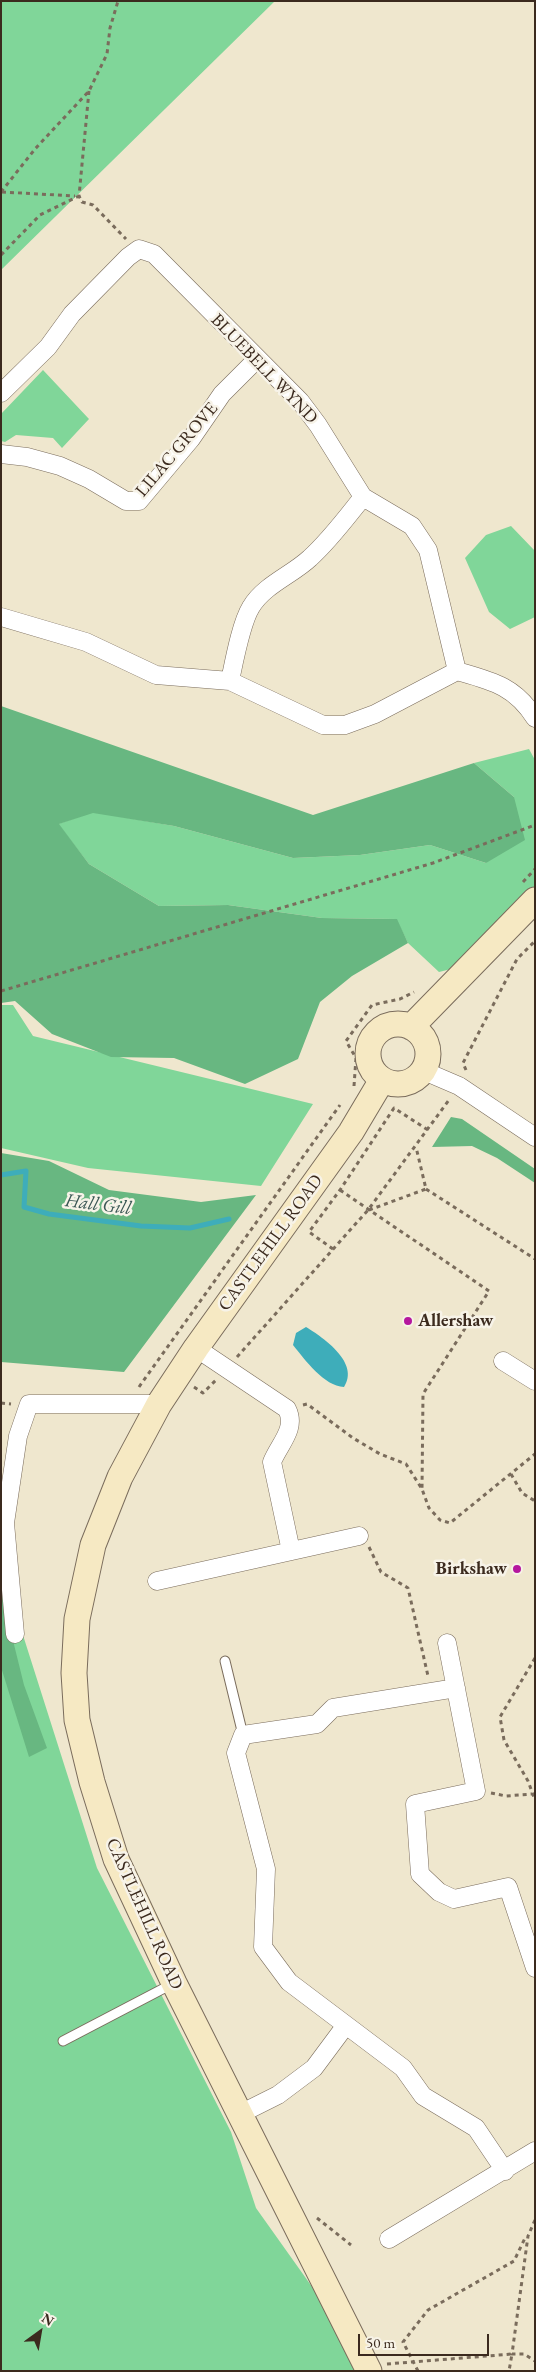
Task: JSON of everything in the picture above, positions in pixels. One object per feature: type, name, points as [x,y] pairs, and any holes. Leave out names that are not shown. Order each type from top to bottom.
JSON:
[{"type":"main road","points":[[411,1027],[443,995],[528,891]]},
{"type":"main road","points":[[426,1059],[423,1036],[405,1025],[389,1025],[380,1030],[370,1043],[368,1060],[375,1076],[392,1084],[405,1084],[417,1079],[426,1059],[443,995]]},
{"type":"main road","name":"CASTLEHILL ROAD","points":[[368,2368],[174,1983],[116,1859],[92,1782],[78,1720],[74,1673],[77,1619],[93,1545],[120,1477],[159,1404],[178,1375],[351,1132],[382,1080]]},
{"type":"street","name":"BLUEBELL WYND","points":[[137,251],[139,249],[154,254],[256,360],[300,401],[318,425],[363,497],[412,526],[428,550],[457,672]]},
{"type":"street","points":[[1,393],[48,347],[72,314],[137,251]]},
{"type":"street","name":"LILAC GROVE","points":[[1,454],[27,457],[60,466],[89,479],[126,501],[139,501],[191,438],[222,394],[256,360]]},
{"type":"street","points":[[230,681],[250,608],[273,585],[309,559],[329,539],[363,497]]},
{"type":"street","points":[[1,617],[86,642],[156,675],[230,681],[304,718],[324,725],[345,725],[375,714],[457,672],[493,682],[513,692],[526,705],[535,718]]},
{"type":"street","points":[[426,1059],[459,1086],[535,1137]]},
{"type":"street","points":[[196,1348],[287,1409],[291,1425],[274,1457],[272,1468],[291,1552]]},
{"type":"street","points":[[503,1361],[535,1382]]},
{"type":"street","points":[[15,1634],[5,1523],[18,1436],[30,1404],[129,1402],[159,1404]]},
{"type":"street","points":[[158,1582],[359,1536]]},
{"type":"street","points":[[447,1643],[476,1790],[414,1804],[420,1874],[439,1892],[454,1899],[508,1887],[535,1968]]},
{"type":"street","points":[[456,1688],[333,1708],[317,1724],[243,1735],[236,1753],[266,1869],[263,1947],[289,1982],[403,2068],[423,2096],[476,2128],[505,2171]]},
{"type":"street","points":[[240,2114],[278,2095],[314,2068],[346,2025]]},
{"type":"street","points":[[389,2239],[505,2171],[535,2151]]},
{"type":"lane","points":[[225,1661],[243,1735]]},
{"type":"lane","points":[[63,2041],[174,1983]]},
{"type":"path","points":[[1,192],[35,150],[89,91],[107,54],[110,28],[118,1]]},
{"type":"path","points":[[89,91],[79,196],[82,202],[93,204],[137,251]]},
{"type":"path","points":[[1,192],[79,196]]},
{"type":"path","points":[[1,255],[40,215],[79,196]]},
{"type":"path","points":[[1,991],[433,863],[535,825]]},
{"type":"path","points":[[528,891],[535,869]]},
{"type":"path","points":[[178,1375],[203,1393],[368,1210],[459,1086],[469,1079],[463,1063],[516,959],[535,941]]},
{"type":"path","points":[[349,1093],[354,1086],[356,1058],[346,1041],[372,1004],[400,999],[417,991]]},
{"type":"path","points":[[129,1402],[344,1100]]},
{"type":"path","points":[[333,1249],[309,1232],[340,1190],[394,1108],[428,1130]]},
{"type":"path","points":[[416,1147],[426,1189],[535,1259]]},
{"type":"path","points":[[368,1210],[426,1189]]},
{"type":"path","points":[[340,1190],[489,1291],[423,1394],[422,1489]]},
{"type":"path","points":[[287,1409],[308,1404],[353,1438],[380,1454],[406,1464],[422,1489],[429,1508],[440,1520],[450,1524],[535,1454]]},
{"type":"path","points":[[511,1474],[522,1493],[535,1501]]},
{"type":"path","points":[[359,1536],[373,1551],[380,1572],[408,1588],[432,1692]]},
{"type":"path","points":[[535,1658],[500,1717],[504,1740],[528,1781],[535,1800]]},
{"type":"path","points":[[476,1790],[506,1796],[533,1794]]},
{"type":"path","points":[[509,2371],[528,2236],[535,2220]]},
{"type":"path","points":[[418,2371],[403,2342],[428,2310],[514,2261],[526,2236]]},
{"type":"path","points":[[368,2368],[413,2362],[512,2354],[524,2354],[535,2362]]},
{"type":"green space","points":[[1,1],[275,1],[1,270]]},
{"type":"green space","points":[[43,370],[89,419],[62,448],[53,438],[16,435],[5,442],[1,441],[1,414]]},
{"type":"green space","points":[[511,526],[535,551],[535,617],[510,629],[489,612],[465,558],[486,535]]},
{"type":"green space","points":[[1,706],[313,815],[474,763],[514,797],[525,840],[486,863],[430,845],[360,855],[293,858],[174,826],[93,813],[59,824],[89,864],[159,906],[228,905],[322,918],[397,919],[408,943],[352,976],[320,1002],[298,1059],[245,1084],[174,1058],[111,1057],[52,1034],[15,1001],[1,1003]]},
{"type":"green space","points":[[529,749],[535,760],[535,887],[463,966],[439,972],[408,943],[396,919],[322,918],[228,905],[159,906],[89,864],[58,824],[93,812],[174,826],[293,858],[360,855],[430,845],[486,863],[514,797],[474,763]]},
{"type":"green space","points":[[1,1005],[13,1005],[33,1036],[313,1104],[261,1186],[88,1168],[1,1148]]},
{"type":"green space","points":[[451,1117],[462,1119],[535,1169],[535,1183],[497,1158],[472,1146],[432,1147]]},
{"type":"green space","points":[[1,1153],[49,1161],[109,1190],[201,1202],[256,1195],[124,1372],[1,1362]]},
{"type":"green space","points":[[1,1566],[97,1868],[231,2132],[256,2208],[315,2291],[358,2371],[1,2371]]},
{"type":"green space","points":[[1,1592],[24,1685],[47,1748],[29,1757],[1,1667]]},
{"type":"water","points":[[306,1327],[330,1344],[344,1360],[348,1378],[344,1387],[337,1386],[322,1377],[309,1365],[293,1345],[296,1333]]},
{"type":"waterway","name":"Hall Gill","points":[[1,1175],[26,1171],[24,1207],[49,1214],[141,1226],[190,1228],[229,1219]]},
{"type":"place","name":"Allershaw","points":[[408,1321]]},
{"type":"place","name":"Birkshaw","points":[[517,1569]]}]
